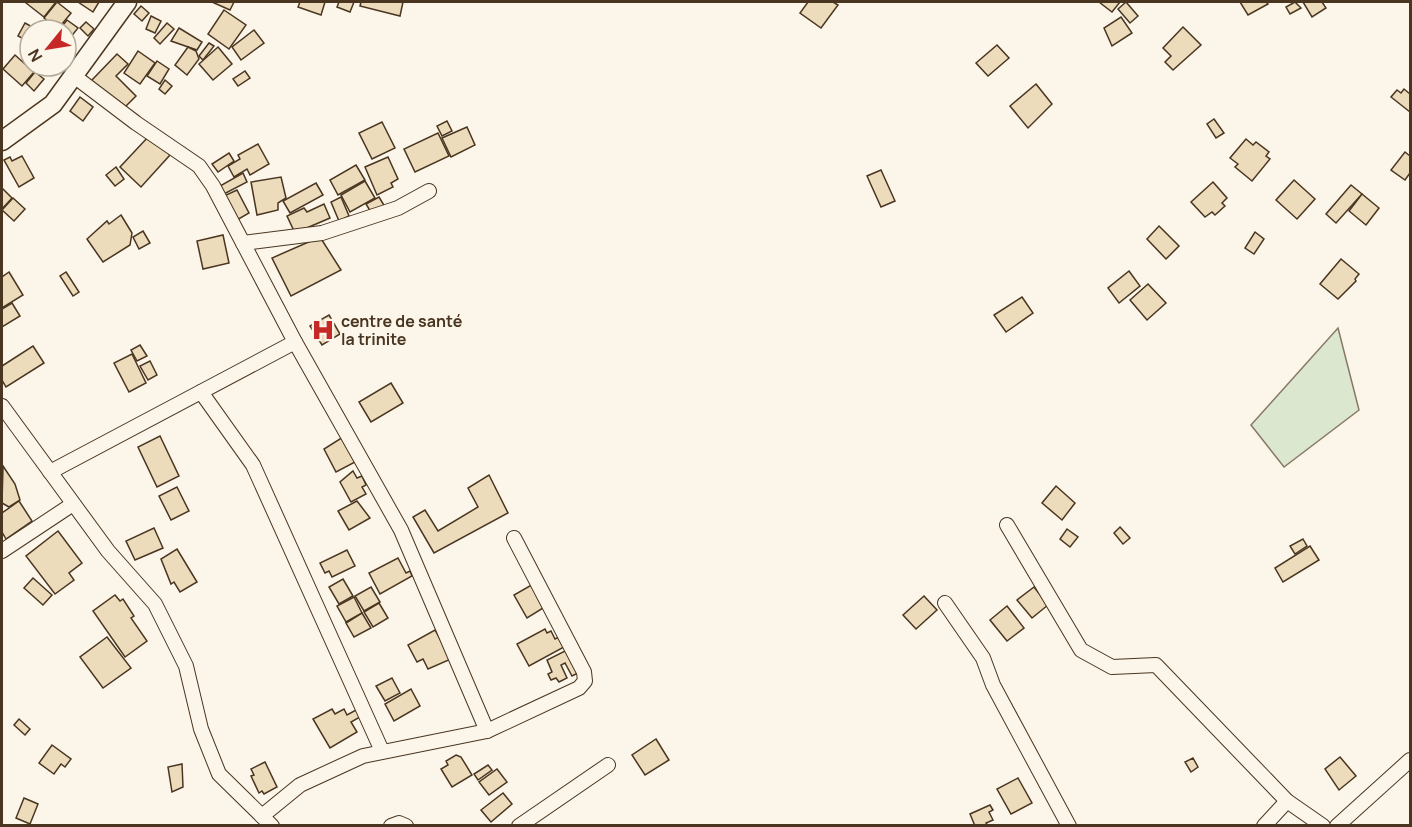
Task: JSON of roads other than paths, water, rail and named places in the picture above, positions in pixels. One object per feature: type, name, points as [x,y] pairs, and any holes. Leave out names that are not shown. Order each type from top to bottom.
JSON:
[{"type":"main road","points":[[78,70],[127,2]]},
{"type":"main road","points":[[2,141],[53,104],[72,78]]},
{"type":"street","points":[[77,78],[136,123],[199,166],[213,186],[295,342],[401,530],[488,731]]},
{"type":"street","points":[[243,243],[322,233],[398,208],[429,191]]},
{"type":"street","points":[[50,472],[295,342]]},
{"type":"street","points":[[201,392],[253,465],[382,752]]},
{"type":"street","points":[[2,406],[108,551],[155,604],[186,666],[201,729],[219,774],[267,820],[300,785],[363,756],[488,731],[579,688],[585,681],[584,672],[514,538]]},
{"type":"street","points":[[2,551],[73,504]]},
{"type":"street","points":[[1007,525],[1081,650],[1112,667],[1156,665],[1287,801],[1323,825]]},
{"type":"street","points":[[945,603],[983,658],[993,685],[1070,825]]},
{"type":"street","points":[[1336,825],[1410,760]]},
{"type":"street","points":[[519,825],[608,765]]},
{"type":"street","points":[[1264,825],[1287,801]]},
{"type":"street","points":[[391,825],[399,823],[406,825]]},
{"type":"place","name":"centre de santé la trinite","points":[[323,330]]}]
